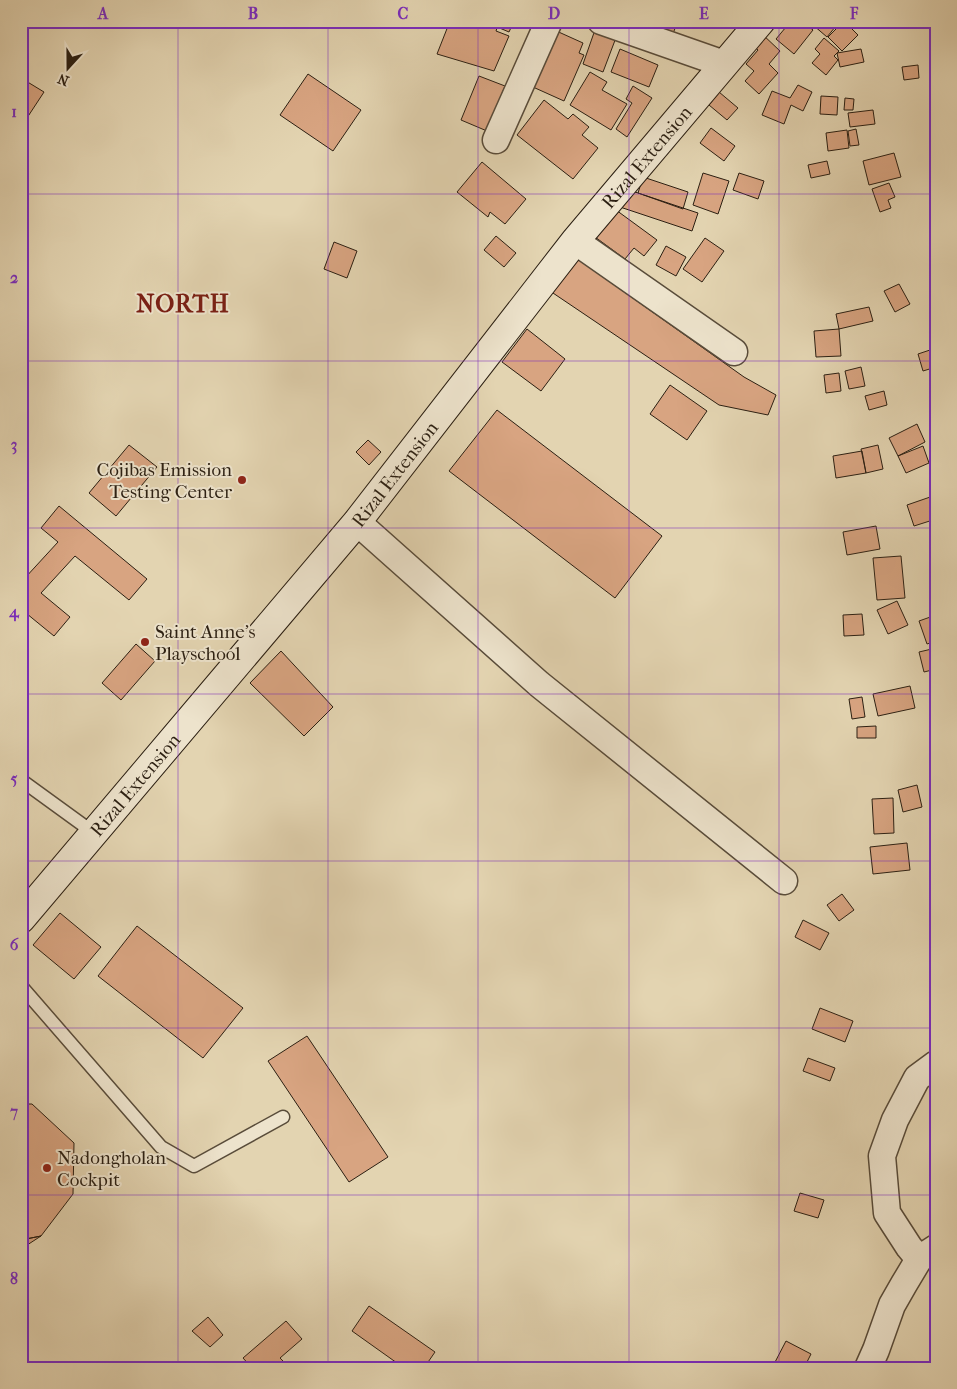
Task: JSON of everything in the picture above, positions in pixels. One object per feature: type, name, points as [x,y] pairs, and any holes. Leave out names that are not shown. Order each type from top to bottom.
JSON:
[{"type":"street","points":[[496,140],[549,21]]},
{"type":"street","points":[[600,21],[724,64]]},
{"type":"street","name":"Rizal Extension","points":[[21,920],[357,522],[575,241],[761,21]]},
{"type":"street","points":[[575,241],[734,352]]},
{"type":"street","points":[[357,522],[540,684],[784,881]]},
{"type":"street","points":[[868,1368],[892,1305],[927,1254],[909,1247],[887,1213],[882,1156],[895,1120],[917,1078],[936,1064]]},
{"type":"lane","points":[[21,780],[94,833]]},
{"type":"lane","points":[[21,986],[161,1147],[194,1166],[283,1117]]},
{"type":"building","points":[[450,21],[481,21],[497,28],[496,31],[509,36],[494,71],[437,54]]},
{"type":"building","points":[[483,21],[514,21],[509,32]]},
{"type":"building","points":[[645,21],[678,21],[672,36],[644,24]]},
{"type":"building","points":[[791,21],[802,21],[813,30],[794,54],[776,39]]},
{"type":"building","points":[[815,21],[840,21],[827,37],[813,25]]},
{"type":"building","points":[[844,21],[858,35],[842,51],[828,37]]},
{"type":"building","points":[[596,27],[617,35],[603,72],[583,64]]},
{"type":"building","points":[[552,29],[583,43],[579,53],[584,55],[564,101],[524,83]]},
{"type":"building","points":[[761,33],[780,51],[769,64],[778,73],[759,94],[745,81],[754,71],[746,64],[758,50],[751,44]]},
{"type":"building","points":[[824,38],[839,51],[834,56],[838,60],[826,75],[812,63],[820,54],[815,49]]},
{"type":"building","points":[[620,49],[658,65],[649,87],[611,72]]},
{"type":"building","points":[[861,49],[864,62],[840,67],[837,53]]},
{"type":"building","points":[[918,65],[919,78],[904,80],[902,67]]},
{"type":"building","points":[[590,72],[607,82],[602,90],[627,104],[611,130],[570,105]]},
{"type":"building","points":[[308,74],[361,110],[333,151],[280,115]]},
{"type":"building","points":[[479,76],[505,86],[487,131],[461,120]]},
{"type":"building","points":[[21,78],[44,92],[23,124],[21,122]]},
{"type":"building","points":[[798,85],[812,92],[803,111],[791,105],[784,124],[762,115],[772,91],[790,98]]},
{"type":"building","points":[[633,86],[652,98],[627,137],[616,129],[632,103],[626,99]]},
{"type":"building","points":[[719,92],[738,108],[727,120],[709,105]]},
{"type":"building","points":[[821,96],[838,97],[837,115],[820,114]]},
{"type":"building","points":[[845,98],[854,99],[853,110],[844,110]]},
{"type":"building","points":[[544,100],[568,119],[573,114],[589,127],[582,135],[598,148],[573,179],[517,135]]},
{"type":"building","points":[[873,110],[875,124],[850,127],[848,113]]},
{"type":"building","points":[[711,128],[735,146],[724,161],[700,143]]},
{"type":"building","points":[[856,129],[859,145],[850,146],[848,131]]},
{"type":"building","points":[[847,130],[849,148],[828,151],[826,133]]},
{"type":"building","points":[[894,153],[901,177],[869,185],[863,161]]},
{"type":"building","points":[[827,161],[830,174],[811,178],[808,165]]},
{"type":"building","points":[[482,162],[526,199],[505,224],[490,212],[488,217],[457,192]]},
{"type":"building","points":[[703,173],[729,181],[718,214],[693,205]]},
{"type":"building","points":[[739,173],[764,181],[758,199],[733,190]]},
{"type":"building","points":[[643,177],[688,192],[683,209],[638,193]]},
{"type":"building","points":[[889,183],[895,197],[888,200],[891,208],[880,212],[872,189]]},
{"type":"building","points":[[626,189],[698,213],[692,231],[620,207]]},
{"type":"building","points":[[616,210],[657,240],[644,256],[634,248],[625,259],[595,237]]},
{"type":"building","points":[[496,236],[516,253],[504,267],[484,250]]},
{"type":"building","points":[[705,238],[724,251],[702,282],[683,269]]},
{"type":"building","points":[[334,242],[357,251],[347,278],[324,269]]},
{"type":"building","points":[[666,246],[686,257],[676,276],[656,265]]},
{"type":"building","points":[[575,257],[744,377],[776,395],[768,415],[719,405],[550,291]]},
{"type":"building","points":[[899,284],[910,304],[895,312],[884,291]]},
{"type":"building","points":[[869,307],[873,321],[839,329],[836,314]]},
{"type":"building","points":[[527,329],[565,359],[541,391],[502,362]]},
{"type":"building","points":[[839,329],[841,356],[816,357],[814,331]]},
{"type":"building","points":[[933,349],[936,356],[936,367],[923,371],[918,354]]},
{"type":"building","points":[[861,367],[865,386],[849,389],[845,371]]},
{"type":"building","points":[[839,373],[841,391],[826,393],[824,375]]},
{"type":"building","points":[[670,385],[707,411],[687,440],[650,414]]},
{"type":"building","points":[[884,391],[887,405],[869,410],[865,396]]},
{"type":"building","points":[[497,410],[662,536],[615,598],[449,471]]},
{"type":"building","points":[[917,424],[925,442],[898,456],[889,438]]},
{"type":"building","points":[[368,440],[381,452],[369,465],[356,452]]},
{"type":"building","points":[[129,445],[157,467],[116,516],[89,493]]},
{"type":"building","points":[[878,445],[883,469],[866,473],[861,449]]},
{"type":"building","points":[[923,446],[929,463],[906,473],[898,456]]},
{"type":"building","points":[[862,451],[866,473],[836,478],[833,456]]},
{"type":"building","points":[[936,495],[936,519],[914,526],[907,505]]},
{"type":"building","points":[[59,506],[147,579],[129,600],[75,556],[41,593],[70,617],[54,636],[21,609],[21,580],[58,542],[41,528]]},
{"type":"building","points":[[876,526],[880,549],[847,555],[843,532]]},
{"type":"building","points":[[901,556],[905,598],[877,600],[873,558]]},
{"type":"building","points":[[897,601],[908,625],[888,634],[877,610]]},
{"type":"building","points":[[862,614],[864,635],[844,636],[843,615]]},
{"type":"building","points":[[936,615],[936,641],[927,644],[919,621]]},
{"type":"building","points":[[136,644],[155,661],[121,700],[102,683]]},
{"type":"building","points":[[936,648],[936,669],[924,672],[919,652]]},
{"type":"building","points":[[281,651],[333,707],[304,736],[250,683]]},
{"type":"building","points":[[910,686],[915,708],[878,716],[873,694]]},
{"type":"building","points":[[862,697],[865,717],[852,719],[849,699]]},
{"type":"building","points":[[876,726],[876,738],[857,738],[857,727]]},
{"type":"building","points":[[917,785],[922,807],[903,812],[898,790]]},
{"type":"building","points":[[893,798],[894,833],[874,834],[872,799]]},
{"type":"building","points":[[907,843],[910,870],[873,874],[870,847]]},
{"type":"building","points":[[842,894],[854,910],[839,921],[827,905]]},
{"type":"building","points":[[60,913],[101,947],[74,979],[33,945]]},
{"type":"building","points":[[803,920],[829,933],[820,950],[795,937]]},
{"type":"building","points":[[137,926],[243,1008],[203,1058],[98,976]]},
{"type":"building","points":[[820,1008],[853,1021],[845,1042],[812,1029]]},
{"type":"building","points":[[307,1036],[388,1157],[349,1182],[268,1061]]},
{"type":"building","points":[[808,1058],[835,1068],[830,1081],[803,1071]]},
{"type":"building","name":"Nadongholan Cockpit","points":[[21,1104],[32,1104],[74,1143],[73,1194],[41,1236],[21,1240]]},
{"type":"building","points":[[800,1193],[824,1200],[818,1218],[794,1211]]},
{"type":"building","points":[[41,1236],[21,1249],[21,1240]]},
{"type":"building","points":[[369,1306],[435,1352],[424,1368],[404,1368],[352,1331]]},
{"type":"building","points":[[208,1317],[223,1335],[210,1347],[192,1331]]},
{"type":"building","points":[[286,1321],[302,1339],[280,1358],[286,1364],[281,1368],[252,1368],[243,1358]]},
{"type":"building","points":[[786,1341],[811,1354],[804,1368],[776,1368],[773,1366]]},
{"type":"place","name":"Cojibas Emission Testing Center","points":[[242,480]]},
{"type":"place","name":"Saint Anne's Playschool","points":[[145,642]]},
{"type":"place","name":"Nadongholan Cockpit","points":[[47,1168]]},
{"type":"district","name":"NORTH","points":[[183,304]]}]
